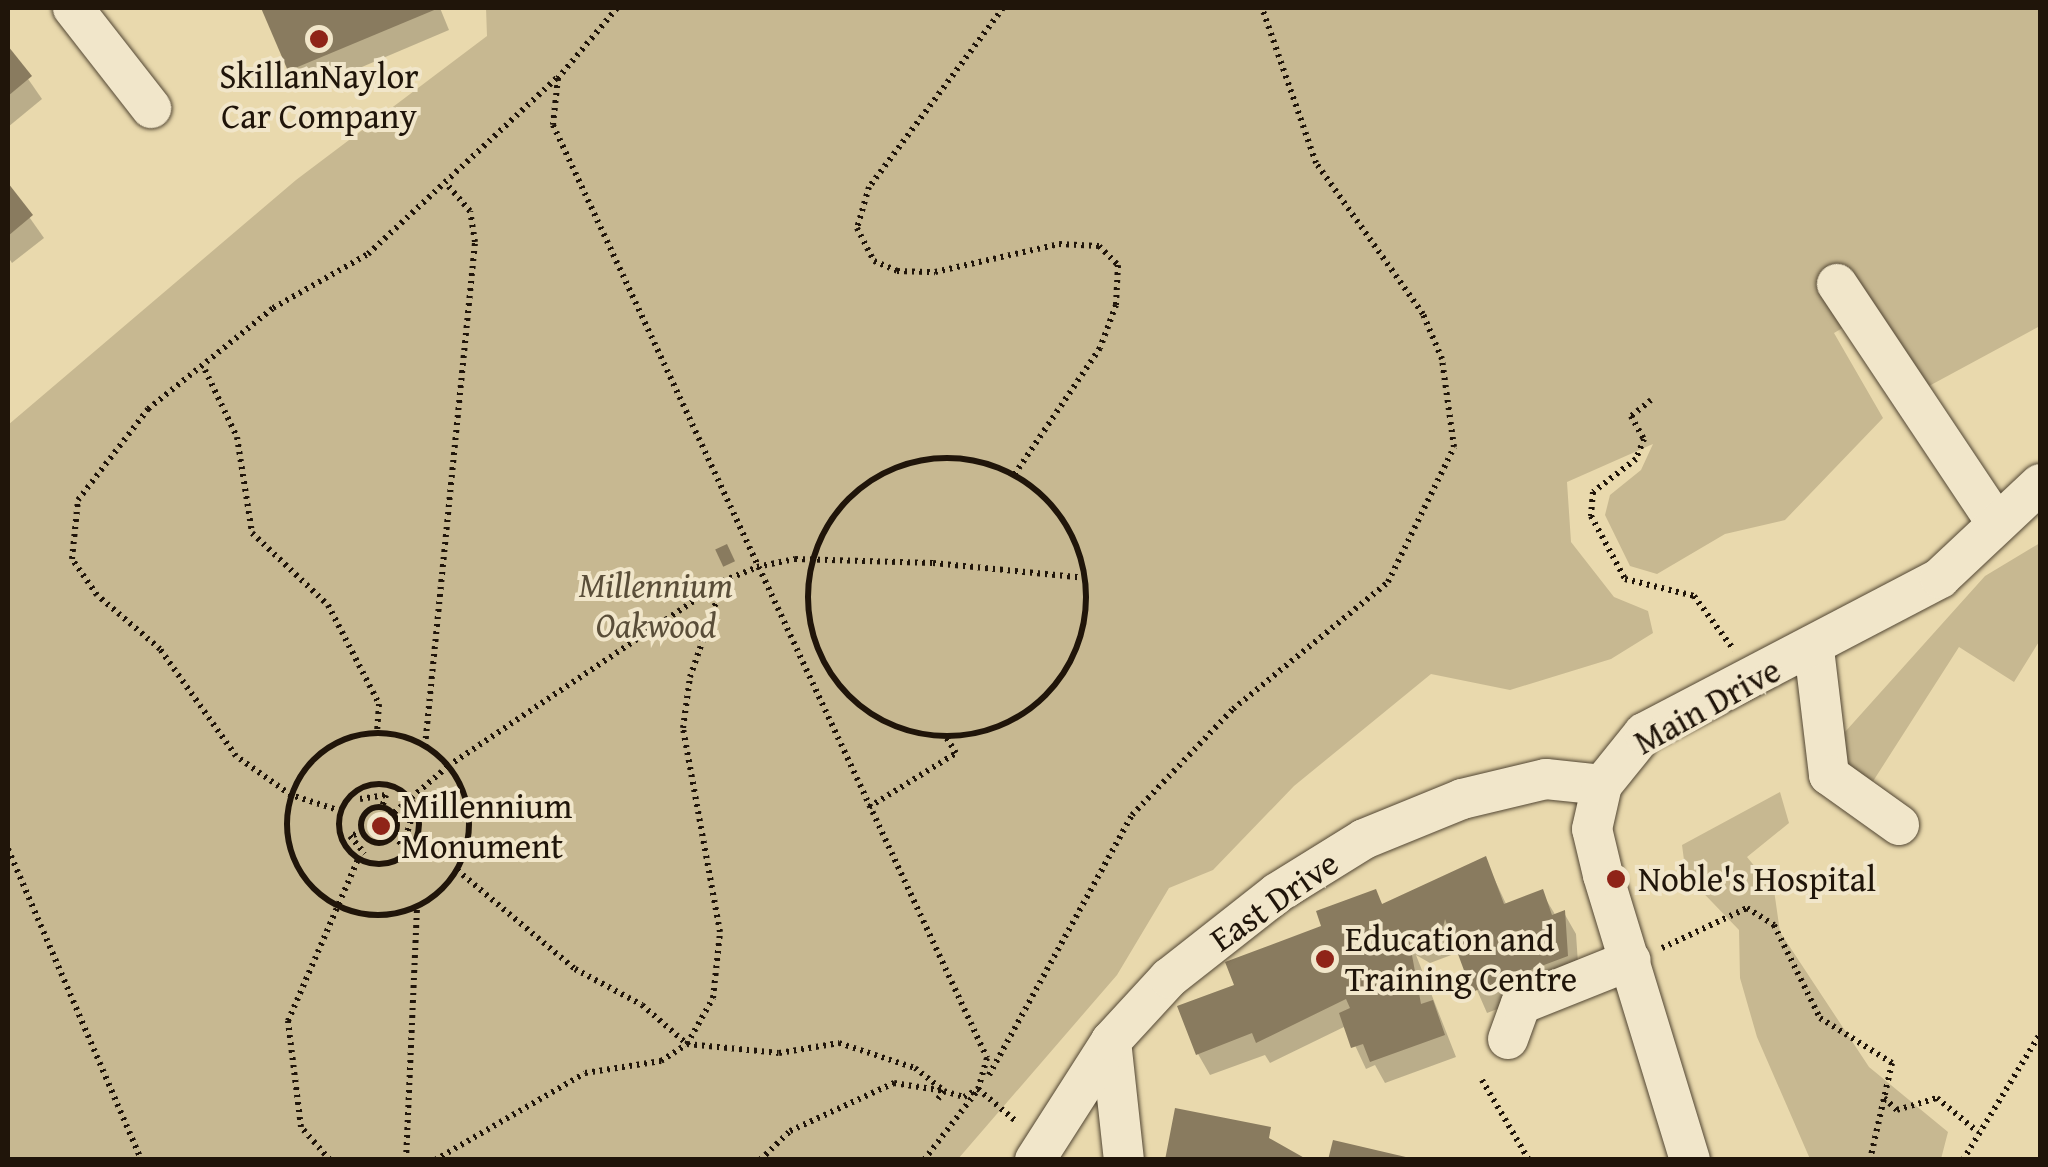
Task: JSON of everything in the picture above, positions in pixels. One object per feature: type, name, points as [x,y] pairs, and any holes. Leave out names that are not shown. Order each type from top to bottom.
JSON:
[{"type":"street","points":[[73,8],[150,108]]},
{"type":"street","points":[[1837,284],[1995,521]]},
{"type":"street","name":"Main Drive","points":[[1690,1160],[1641,956],[1592,830],[1602,785],[1644,733],[1814,648],[1940,578],[1995,521],[2040,484]]},
{"type":"street","points":[[1814,648],[1830,775],[1899,825]]},
{"type":"street","name":"East Drive","points":[[1040,1148],[1111,1041],[1169,978],[1277,892],[1364,839],[1462,799],[1546,779],[1602,785]]},
{"type":"street","points":[[1508,1040],[1522,1004],[1641,956]]},
{"type":"street","points":[[1111,1041],[1124,1160]]},
{"type":"path","points":[[341,811],[291,796],[236,756],[187,681],[72,559],[78,500],[114,445],[272,308],[368,254],[558,78],[618,8]]},
{"type":"path","points":[[1004,8],[869,187],[857,228],[874,262],[897,271],[935,272],[1059,244],[1099,246],[1118,265],[1116,305],[1100,348],[1014,475]]},
{"type":"path","points":[[924,1160],[988,1076],[1132,815],[1233,710],[1388,582],[1454,447],[1442,359],[1423,314],[1316,163],[1262,8]]},
{"type":"path","points":[[558,78],[554,126],[988,1058],[988,1076]]},
{"type":"path","points":[[425,746],[475,242],[470,211],[446,183]]},
{"type":"path","points":[[204,370],[222,390],[237,437],[252,533],[328,606],[378,704],[377,733]]},
{"type":"path","points":[[1651,400],[1631,416],[1644,439],[1636,458],[1594,492],[1592,516],[1625,579],[1694,596],[1742,665]]},
{"type":"path","points":[[943,457],[1014,475],[1049,501],[1086,578],[1084,626],[1056,682],[993,729],[946,737],[868,712],[837,684],[810,621],[810,566],[834,516],[873,478],[943,457]]},
{"type":"path","points":[[384,822],[448,766],[724,580],[757,568],[795,559],[810,566],[933,563],[1086,578]]},
{"type":"path","points":[[435,1160],[585,1073],[661,1061],[687,1044],[713,998],[720,932],[684,728],[690,677],[724,580]]},
{"type":"path","points":[[377,733],[425,746],[448,766],[469,817],[457,870],[417,907],[360,914],[333,904],[292,857],[291,796],[324,750],[377,733]]},
{"type":"path","points":[[870,806],[956,753],[946,737]]},
{"type":"path","points":[[372,785],[410,799],[419,822],[405,855],[382,864],[343,843],[341,811],[372,785]]},
{"type":"path","points":[[360,799],[386,796],[382,807]]},
{"type":"path","points":[[362,832],[366,811],[382,807],[392,813]]},
{"type":"path","points":[[392,813],[393,836],[403,845],[410,822]]},
{"type":"path","points":[[362,832],[350,836],[362,856]]},
{"type":"path","points":[[362,832],[377,842],[393,836]]},
{"type":"path","points":[[8,849],[141,1160]]},
{"type":"path","points":[[330,1160],[301,1126],[288,1021],[333,904],[362,856]]},
{"type":"path","points":[[457,870],[575,968],[642,1004],[687,1044],[716,1053],[839,1043],[915,1068],[944,1091]]},
{"type":"path","points":[[406,1160],[417,907]]},
{"type":"path","points":[[1641,956],[1748,908],[1774,925],[1820,1018],[1866,1043],[1892,1063],[1870,1160]]},
{"type":"path","points":[[1963,1160],[2040,1034]]},
{"type":"path","points":[[760,1160],[790,1130],[848,1100],[910,1079],[964,1096],[978,1088]]},
{"type":"path","points":[[1482,1080],[1528,1160]]},
{"type":"path","points":[[978,1088],[1040,1148]]},
{"type":"path","points":[[938,1098],[944,1091]]},
{"type":"path","points":[[1884,1098],[1897,1110],[1940,1094],[1979,1132]]},
{"type":"green space","name":"Millennium Oakwood","points":[[486,8],[2040,8],[2040,326],[1929,386],[1876,308],[1834,333],[1883,418],[1785,520],[1725,534],[1657,574],[1630,566],[1605,515],[1610,495],[1641,470],[1653,444],[1567,482],[1571,542],[1614,597],[1648,611],[1653,633],[1611,659],[1510,690],[1431,674],[1294,786],[1213,870],[1169,888],[1117,975],[958,1159],[8,1159],[8,425],[296,180],[487,36]]},
{"type":"green space","points":[[2040,543],[2040,640],[2014,682],[1959,647],[1870,786],[1845,768],[1836,742],[1985,576]]},
{"type":"green space","points":[[1780,792],[1789,823],[1747,857],[1774,890],[1780,932],[1869,1067],[1948,1132],[1941,1159],[1810,1159],[1757,1037],[1740,978],[1739,930],[1686,875],[1682,845]]},
{"type":"building","name":"SkillanNaylor Car Company","points":[[261,8],[439,8],[288,71]]},
{"type":"building","points":[[8,46],[32,76],[8,96]]},
{"type":"building","points":[[8,183],[33,215],[8,236]]},
{"type":"building","points":[[727,544],[735,561],[723,567],[715,549]]},
{"type":"building","name":"Education and Training Centre","points":[[1486,856],[1504,904],[1543,889],[1552,915],[1565,910],[1568,956],[1472,992],[1445,919],[1442,932],[1415,942],[1411,931],[1396,936],[1409,939],[1421,1004],[1433,1000],[1445,1035],[1370,1062],[1363,1044],[1351,1048],[1339,1013],[1350,1008],[1346,999],[1256,1043],[1252,1033],[1196,1055],[1177,1006],[1234,985],[1225,962],[1321,926],[1316,911],[1376,889],[1382,904]]},
{"type":"building","points":[[1175,1108],[1271,1127],[1269,1138],[1308,1160],[1165,1160]]},
{"type":"building","points":[[1333,1140],[1410,1158],[1410,1160],[1328,1160]]},
{"type":"place","name":"SkillanNaylor Car Company","points":[[319,39]]},
{"type":"place","name":"Millennium Monument","points":[[381,826]]},
{"type":"place","name":"Noble's Hospital","points":[[1616,879]]},
{"type":"place","name":"Education and Training Centre","points":[[1325,959]]}]
